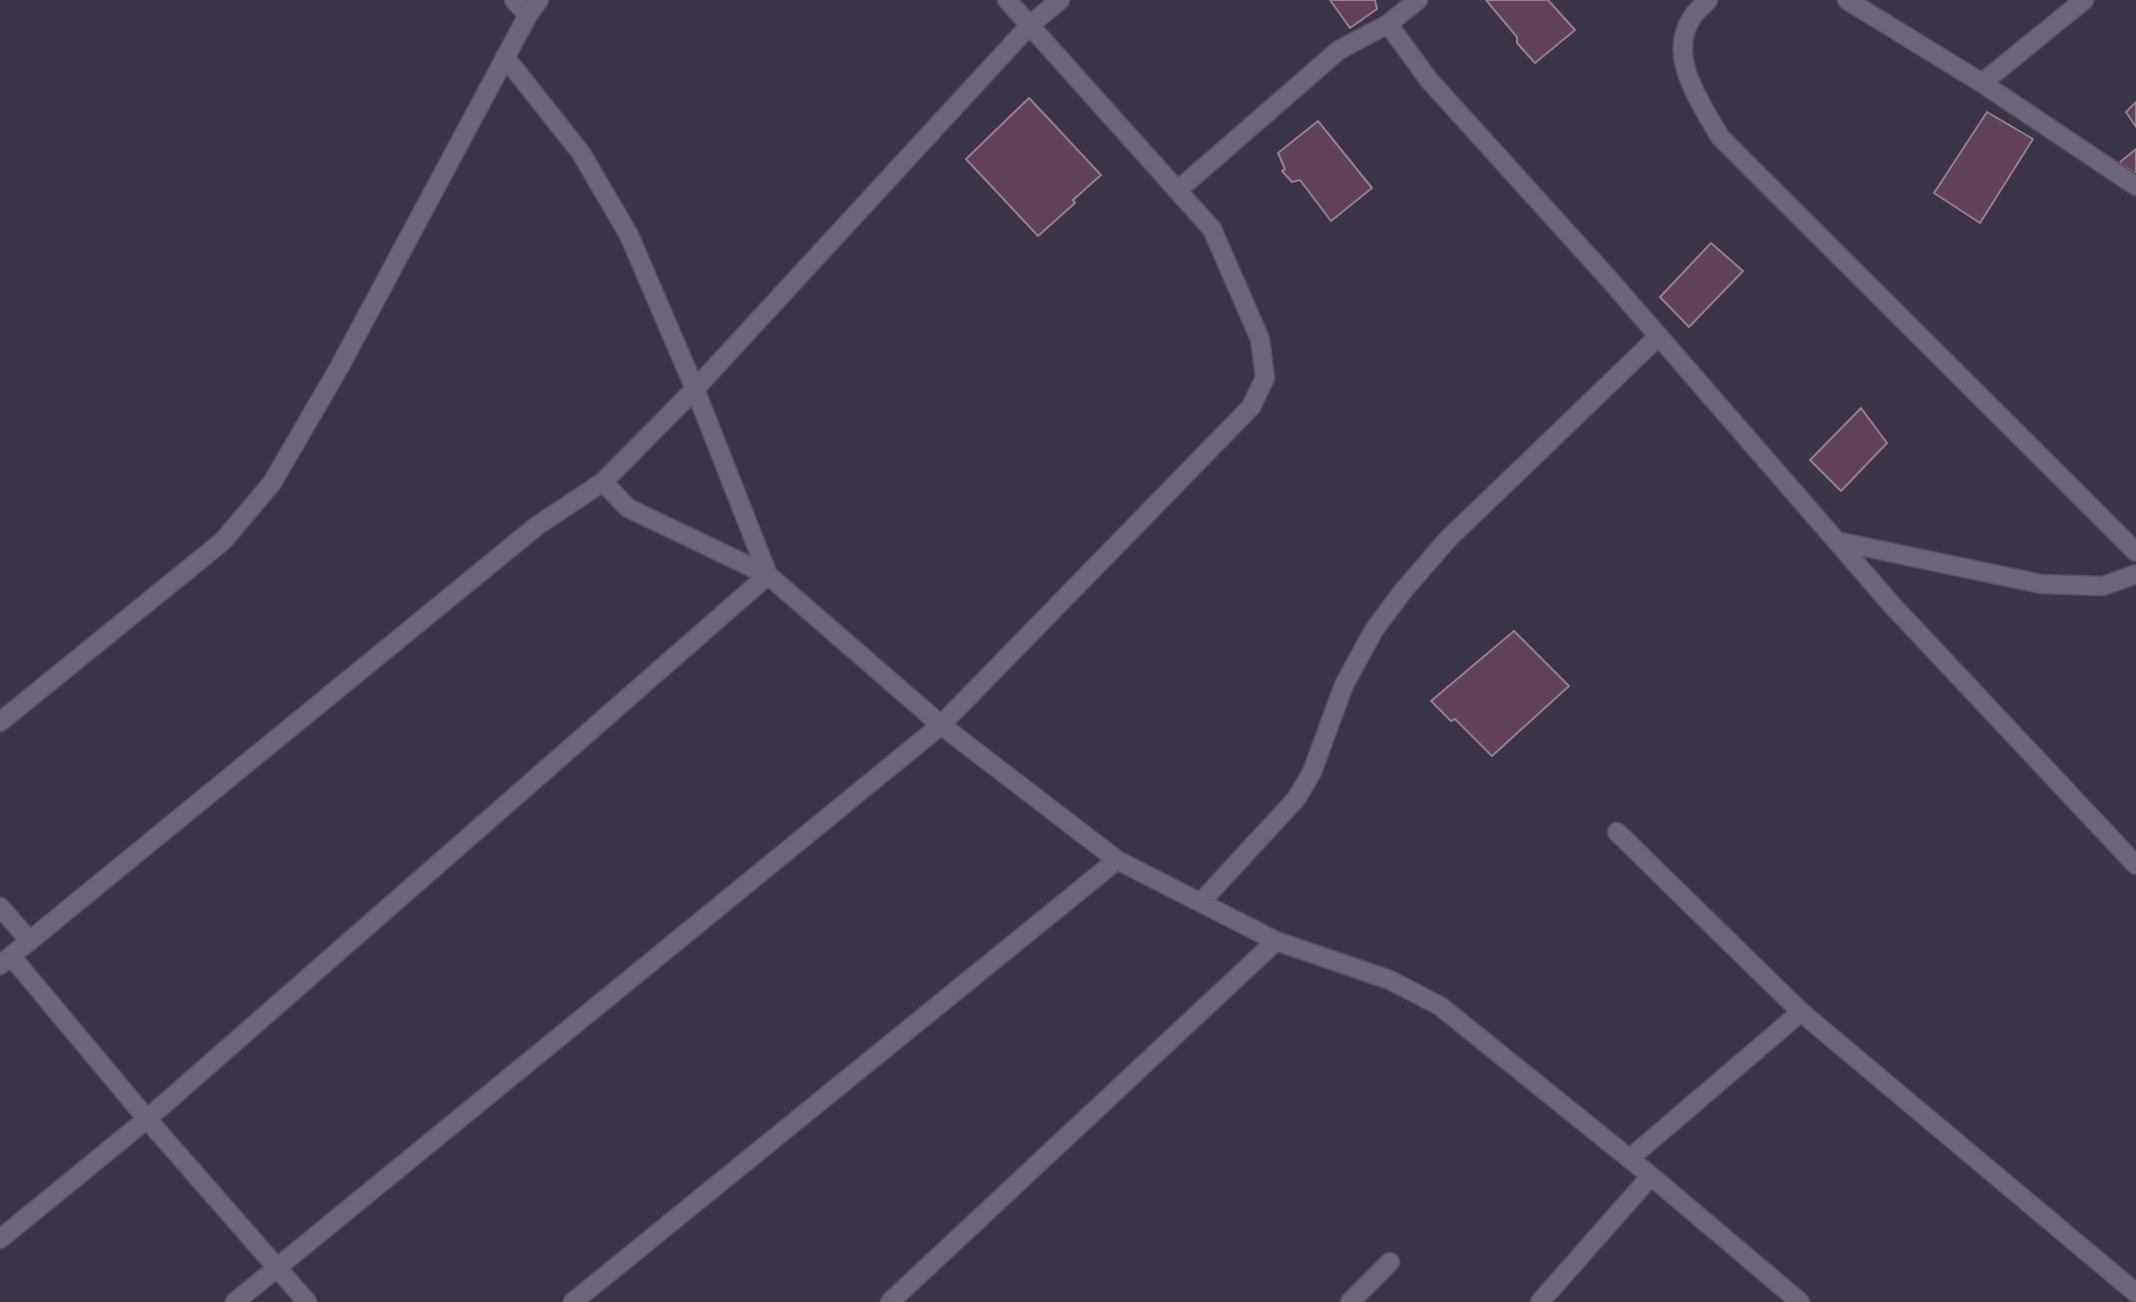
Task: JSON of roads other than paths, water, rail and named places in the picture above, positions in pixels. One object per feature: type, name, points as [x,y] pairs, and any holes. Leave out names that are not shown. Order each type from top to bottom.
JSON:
[{"type":"street","points":[[514,0],[528,15]]},
{"type":"street","points":[[0,722],[223,541],[272,483],[340,366],[505,57],[539,0]]},
{"type":"street","points":[[235,1302],[941,725],[1251,407],[1265,379],[1260,339],[1212,229],[1007,0]]},
{"type":"street","points":[[307,1302],[5,961],[538,525],[603,482],[695,389],[1030,25],[1059,0]]},
{"type":"street","points":[[1178,190],[1339,50],[1388,24],[1418,0]]},
{"type":"street","points":[[1709,0],[1692,17],[1682,44],[1687,77],[1720,137],[2136,552]]},
{"type":"street","points":[[1847,0],[1982,83],[2136,186]]},
{"type":"street","points":[[1982,83],[2084,0]]},
{"type":"street","points":[[1388,24],[1429,80],[1659,336],[1892,605],[2136,865]]},
{"type":"street","points":[[505,57],[582,153],[629,235],[695,389],[768,575]]},
{"type":"street","points":[[1201,902],[1296,799],[1312,772],[1343,685],[1374,629],[1402,592],[1448,539],[1659,336]]},
{"type":"street","points":[[603,482],[628,508],[768,575],[941,725],[1117,860],[1276,941],[1390,980],[1440,1006],[1651,1176],[1800,1302]]},
{"type":"street","points":[[1836,541],[2041,584],[2103,586],[2136,574]]},
{"type":"street","points":[[0,1240],[147,1119],[768,575]]},
{"type":"street","points":[[1616,832],[1801,1012],[2136,1293]]},
{"type":"street","points":[[573,1302],[1117,860]]},
{"type":"street","points":[[0,907],[30,941]]},
{"type":"street","points":[[890,1302],[1276,941]]},
{"type":"street","points":[[1629,1159],[1801,1012]]},
{"type":"street","points":[[1540,1302],[1651,1176]]},
{"type":"street","points":[[1350,1302],[1390,1262]]}]
